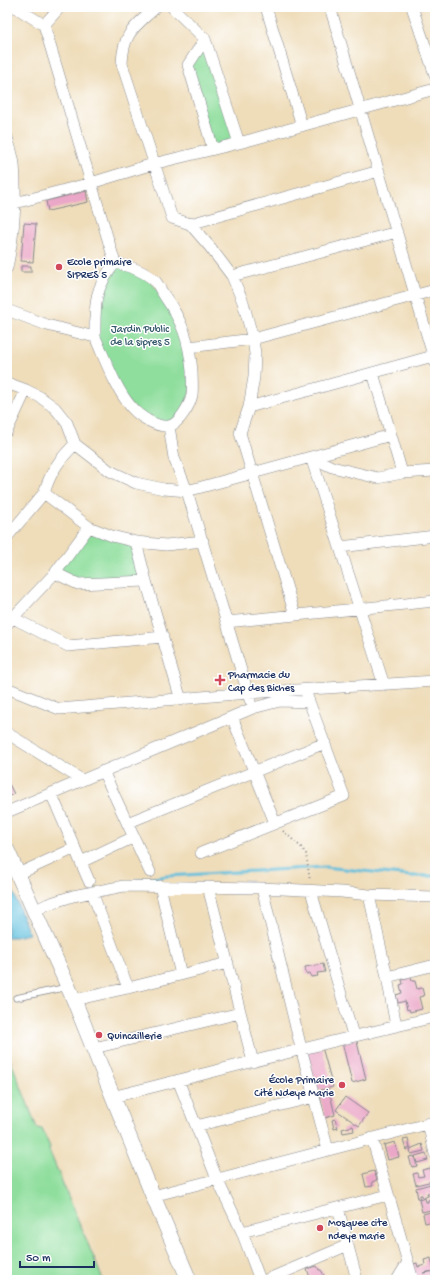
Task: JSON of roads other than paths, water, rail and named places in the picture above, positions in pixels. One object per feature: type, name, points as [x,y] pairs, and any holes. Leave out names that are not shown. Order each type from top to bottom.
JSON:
[{"type":"street","points":[[15,7],[44,25],[115,263]]},
{"type":"street","points":[[44,25],[60,7]]},
{"type":"street","points":[[156,7],[136,24],[130,32],[122,49],[122,64],[172,218],[190,224],[210,247],[232,276],[244,302],[255,354],[249,407],[240,433],[295,614]]},
{"type":"street","points":[[172,7],[206,39],[239,143]]},
{"type":"street","points":[[266,7],[302,126]]},
{"type":"street","points":[[249,407],[373,373],[434,359],[330,7]]},
{"type":"street","points":[[412,7],[435,75]]},
{"type":"street","points":[[206,39],[188,65],[213,149]]},
{"type":"street","points":[[11,203],[91,183],[154,164],[239,143],[435,89]]},
{"type":"street","points":[[7,136],[14,162],[11,203],[11,247],[7,268]]},
{"type":"street","points":[[190,224],[379,171]]},
{"type":"street","points":[[232,276],[397,232]]},
{"type":"street","points":[[115,263],[127,266],[145,274],[155,282],[177,314],[189,348],[192,394],[188,406],[178,420],[169,426],[156,424],[145,420],[132,409],[124,398],[95,337],[97,292],[105,275],[115,263]]},
{"type":"street","points":[[189,348],[253,339],[435,290]]},
{"type":"street","points":[[7,310],[47,325],[95,337]]},
{"type":"street","points":[[373,373],[402,473]]},
{"type":"street","points":[[7,383],[40,397],[55,408],[67,423],[75,444],[110,471],[136,483],[164,488],[188,491],[390,435]]},
{"type":"street","points":[[7,431],[26,390]]},
{"type":"street","points":[[169,426],[174,458],[188,491],[253,708]]},
{"type":"street","points":[[7,537],[44,493],[46,485],[59,460],[75,444]]},
{"type":"street","points":[[311,457],[332,467],[378,478],[402,473],[435,471]]},
{"type":"street","points":[[311,457],[384,685]]},
{"type":"street","points":[[44,493],[89,527],[112,536],[136,542],[166,545],[203,541]]},
{"type":"street","points":[[89,527],[55,573],[10,621],[68,646],[163,637]]},
{"type":"street","points":[[340,547],[435,536]]},
{"type":"street","points":[[136,542],[181,700]]},
{"type":"street","points":[[55,573],[78,584],[146,581]]},
{"type":"street","points":[[227,622],[435,600]]},
{"type":"street","points":[[7,688],[59,709],[181,700],[248,693],[435,681]]},
{"type":"street","points":[[201,853],[344,796],[304,690]]},
{"type":"street","points":[[7,812],[253,708],[280,700],[309,702]]},
{"type":"street","points":[[232,717],[275,823]]},
{"type":"street","points":[[7,733],[82,780]]},
{"type":"street","points":[[127,823],[325,743]]},
{"type":"street","points":[[103,771],[150,872]]},
{"type":"street","points":[[51,793],[89,880]]},
{"type":"street","points":[[81,862],[134,837]]},
{"type":"street","points":[[18,874],[75,848]]},
{"type":"street","points":[[7,850],[94,1048],[112,1096],[189,1280]]},
{"type":"street","points":[[34,911],[48,904],[72,896],[124,886],[262,888],[342,892],[369,895],[435,897]]},
{"type":"street","points":[[160,886],[180,975]]},
{"type":"street","points":[[208,887],[253,1062]]},
{"type":"street","points":[[262,888],[301,1048],[328,1150]]},
{"type":"street","points":[[311,891],[353,1035]]},
{"type":"street","points":[[92,892],[128,988]]},
{"type":"street","points":[[369,895],[396,1026]]},
{"type":"street","points":[[71,994],[128,988],[228,963]]},
{"type":"street","points":[[387,977],[435,965]]},
{"type":"street","points":[[94,1048],[240,1013]]},
{"type":"street","points":[[112,1096],[253,1062],[353,1035],[435,1016]]},
{"type":"street","points":[[178,1080],[217,1179],[242,1232],[260,1280]]},
{"type":"street","points":[[196,1126],[314,1097]]},
{"type":"street","points":[[153,1196],[432,1123],[435,1154]]},
{"type":"street","points":[[372,1138],[413,1280]]},
{"type":"street","points":[[242,1232],[388,1195]]},
{"type":"street","points":[[338,1208],[357,1280]]},
{"type":"street","points":[[266,1280],[348,1245]]},
{"type":"street","points":[[397,1280],[408,1262]]},
{"type":"lane","points":[[16,998],[71,994]]},
{"type":"water","points":[[13,891],[29,934],[7,937],[7,892]]},
{"type":"waterway","points":[[136,881],[167,876],[325,867],[411,876],[435,876]]},
{"type":"place","name":"Ecole primaire SIPRES 5","points":[[59,267]]},
{"type":"place","name":"Pharmacie du Cap des Biches","points":[[220,680]]},
{"type":"place","name":"Quincaillerie","points":[[99,1035]]},
{"type":"place","name":"École Primaire Cité Ndeye Marie","points":[[342,1085]]},
{"type":"place","name":"Mosquee cite ndeye marie","points":[[320,1228]]},
{"type":"park label","name":"Jardin Public de la sipres 5","points":[[140,334]]}]
